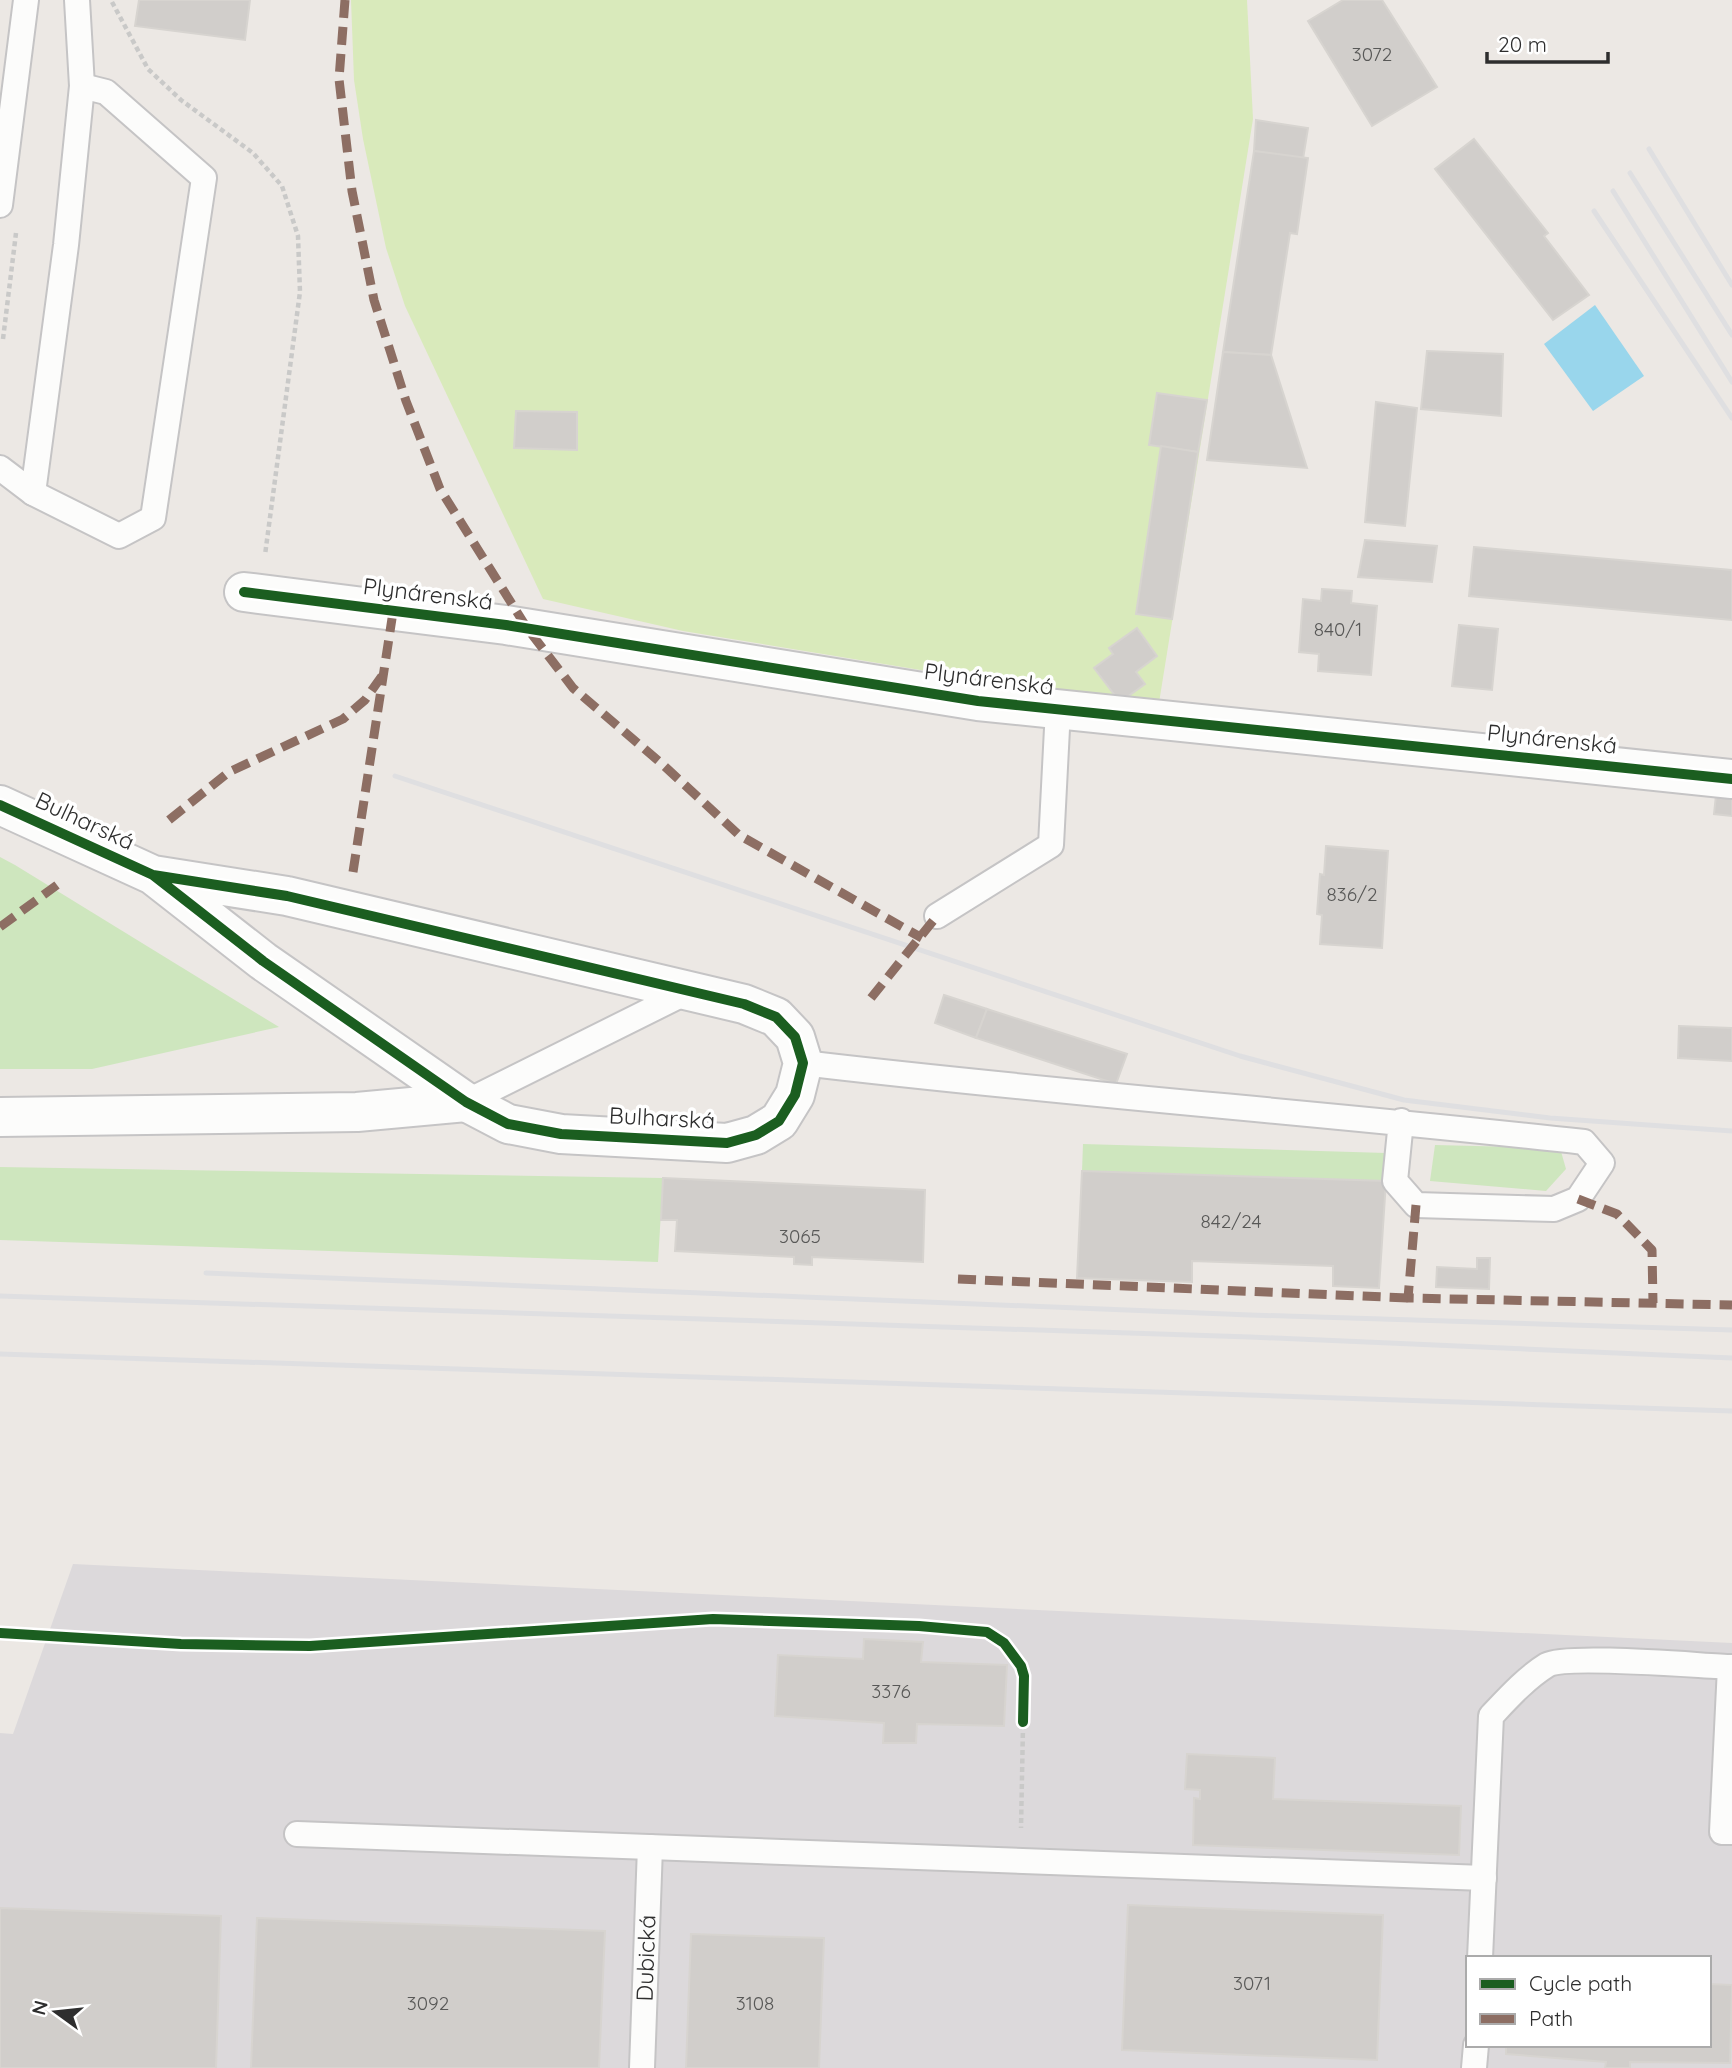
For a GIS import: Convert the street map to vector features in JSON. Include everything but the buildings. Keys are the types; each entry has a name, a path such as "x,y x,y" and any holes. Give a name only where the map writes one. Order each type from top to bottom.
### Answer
{"street":[{"name":"Plynárenská","path":"252,593 506,625 964,699 1732,779"},
{"name":"Bulharská","path":"0,805 153,875 263,961 466,1102 509,1124 561,1134 727,1143 756,1135 779,1121 795,1096 803,1063 795,1037 776,1017 744,1004 287,896 153,875"},
{"path":"0,1117 357,1112 466,1102"}],"lane":[{"path":"0,205 26,0"},
{"path":"33,493 66,245 82,86 77,0"},
{"path":"0,468 33,493 119,536 153,518 204,178 106,92 82,86"},
{"path":"937,916 1051,845 1058,709"},
{"path":"466,1102 692,990"},
{"path":"803,1063 1072,1092 1401,1121 1584,1142 1602,1163 1578,1199 1554,1209 1416,1205 1395,1181 1401,1121"},
{"path":"1480,1956 1491,1716 1512,1693 1550,1664 1594,1660 1731,1667 1722,1832 1732,1832"},
{"path":"298,1834 1484,1878"},
{"name":"Dubická","path":"642,2068 650,1847"},
{"path":"1475,2068 1476,2047"}],"path":[{"path":"110,0 148,69 181,100 253,153 282,186 298,236 300,292 252,593"},
{"path":"0,1633 181,1644 310,1646 713,1619 919,1626 987,1632 1004,1643 1021,1666 1024,1676 1020,1861"}],"shaded area":[{"path":"73,1564 1732,1643 1732,2068 0,2068 0,1733 13,1734"}],"green space":[{"path":"351,0 1247,0 1253,119 1158,709 683,631 543,599 405,306 386,248 363,139 354,80"},
{"path":"0,857 279,1027 92,1069 0,1069"},
{"path":"1083,1144 1386,1153 1386,1181 1082,1171"},
{"path":"1435,1145 1560,1148 1566,1169 1546,1191 1430,1181"},
{"path":"0,1167 663,1178 658,1262 0,1240"}],"water":[{"path":"1595,305 1644,376 1593,411 1544,344"}],"railway":[{"path":"1649,149 1732,285"},
{"path":"1630,173 1732,335"},
{"path":"1613,191 1732,382"},
{"path":"1594,211 1732,418"},
{"path":"395,776 1240,1056 1404,1100 1550,1118 1732,1131"},
{"path":"206,1273 1250,1315 1732,1330"},
{"path":"0,1296 1250,1337 1732,1358"},
{"path":"0,1354 1732,1411"}],"marked path":[{"path":"345,0 339,79 352,191 374,300 406,401 440,489 527,628 573,688 661,763 739,835 922,938"},
{"path":"353,872 393,612"},
{"path":"169,820 229,772 343,719 365,700 384,673"},
{"path":"0,927 57,885"},
{"path":"871,998 937,916"},
{"path":"1578,1199 1617,1214 1652,1250 1653,1303"},
{"path":"1416,1205 1408,1298 1732,1305"},
{"path":"958,1279 1408,1298"}],"cycle path":[{"path":"244,592 506,625 978,701 1732,779"},
{"path":"0,805 153,875 263,961 466,1102 508,1124 561,1134 727,1143 756,1135 779,1121 795,1095 803,1063 795,1037 776,1017 744,1004 287,896 153,875"},
{"path":"0,1633 181,1644 310,1646 713,1619 919,1626 987,1632 1004,1643 1021,1666 1024,1676 1023,1722"}]}
